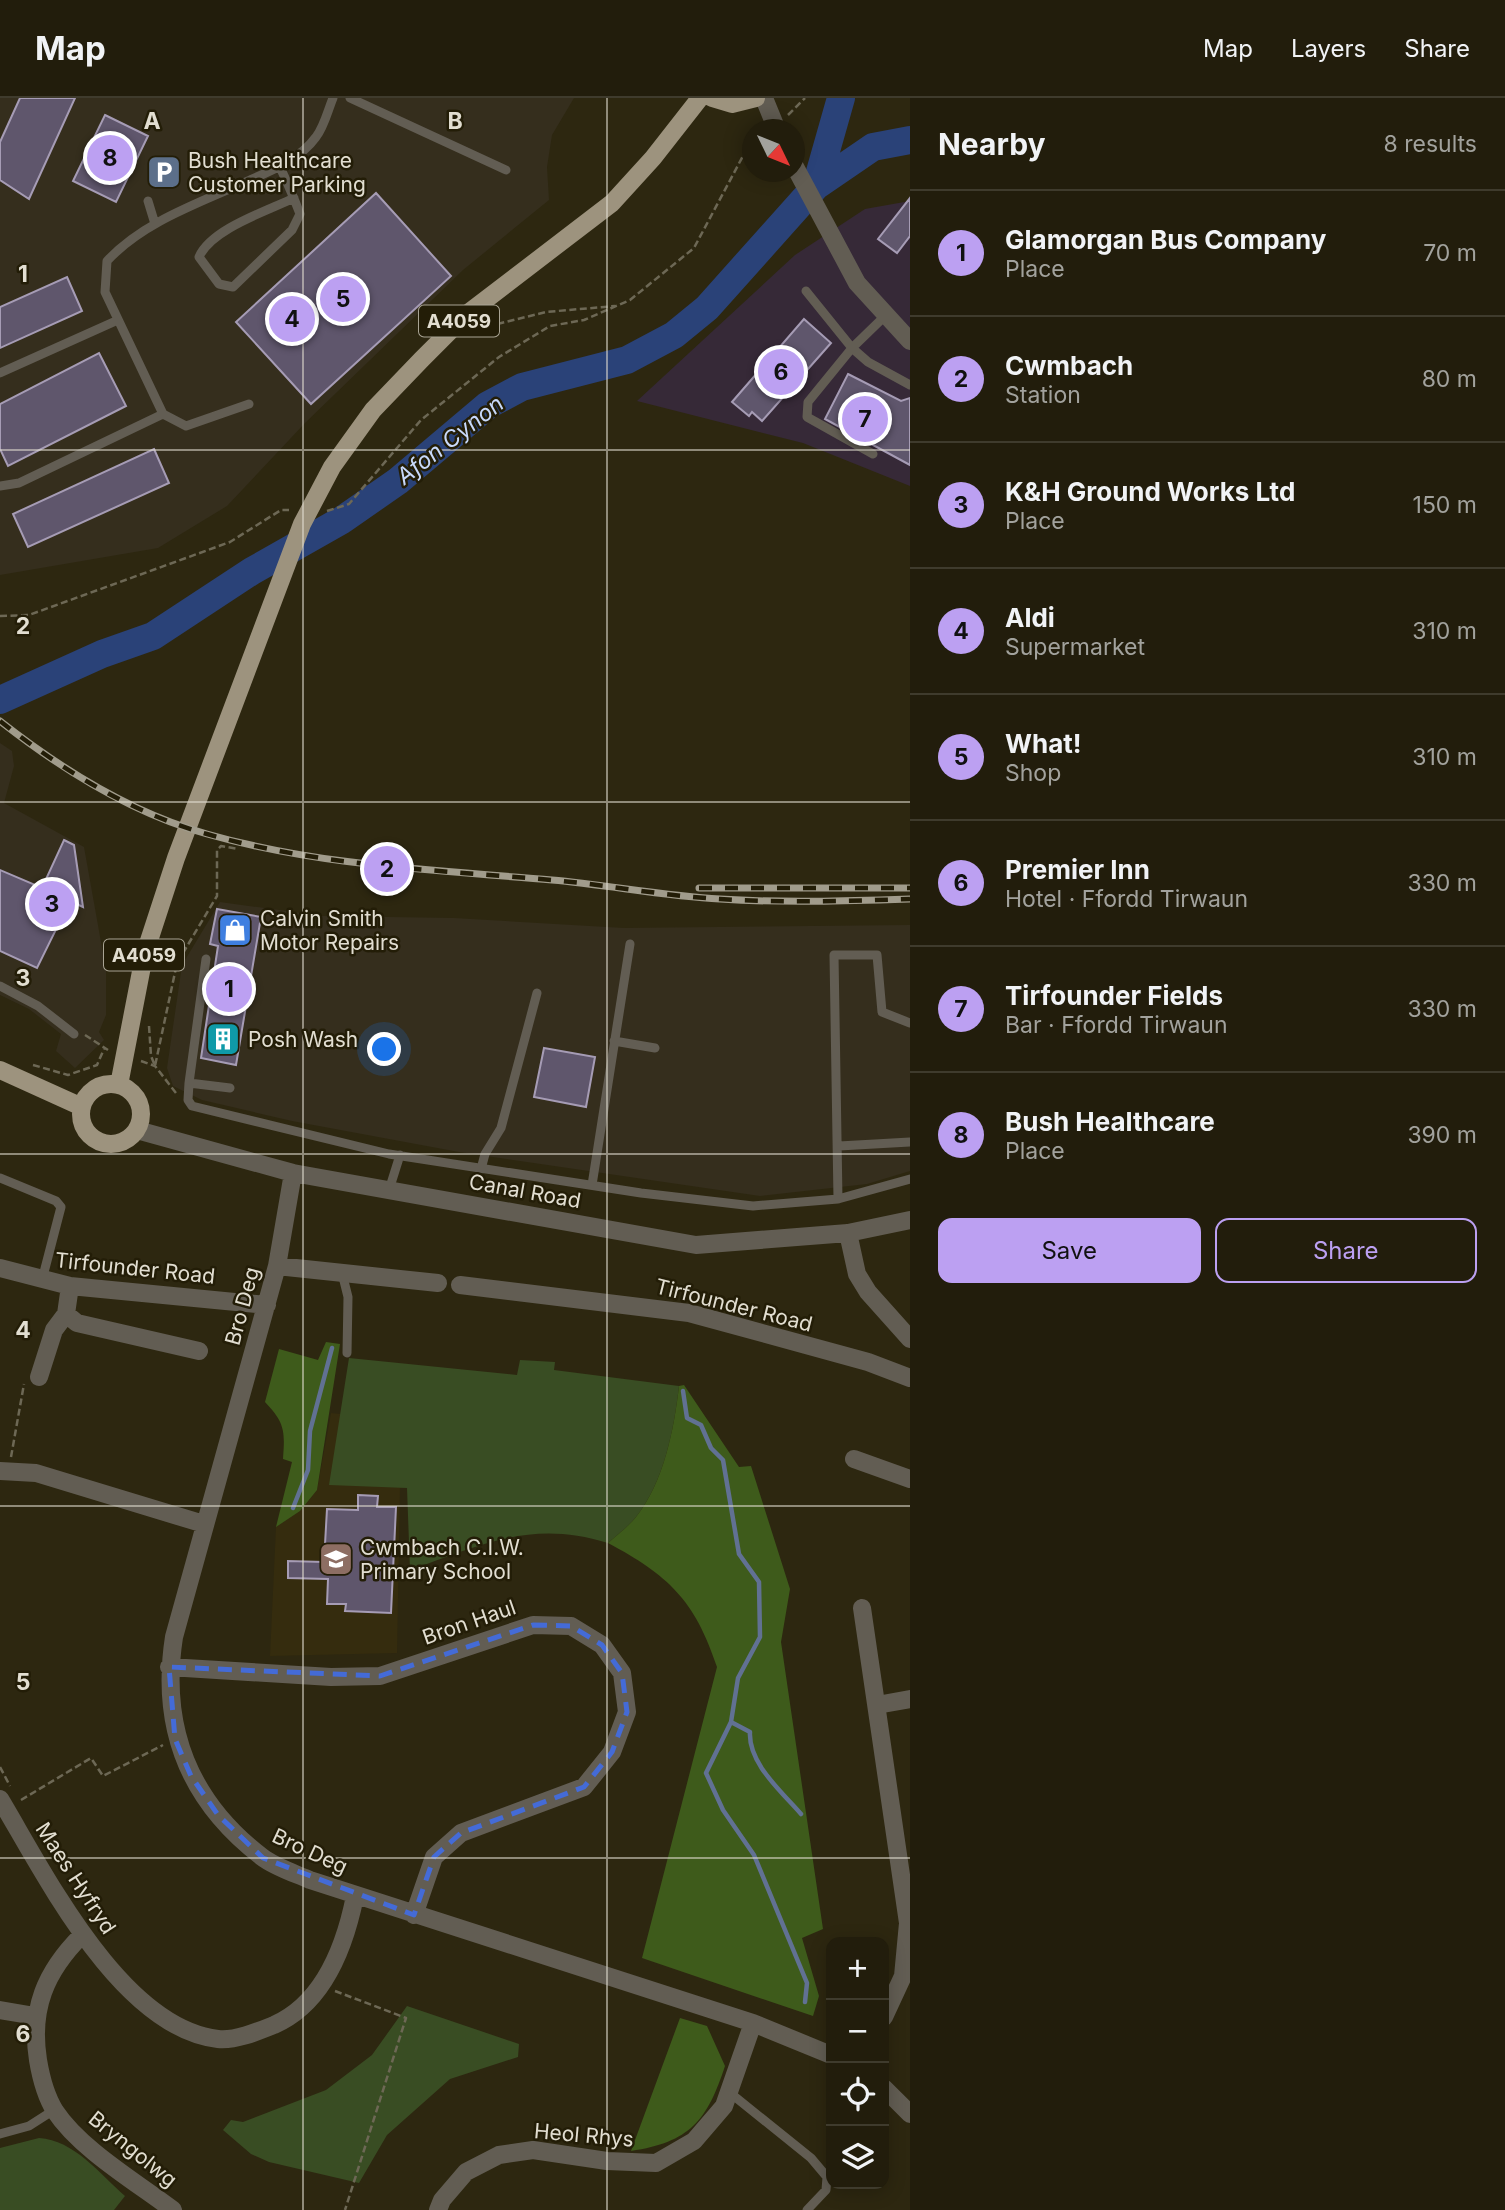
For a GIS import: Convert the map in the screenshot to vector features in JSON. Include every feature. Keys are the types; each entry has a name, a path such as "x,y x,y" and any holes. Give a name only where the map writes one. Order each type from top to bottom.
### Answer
{"main road":[{"name":"A4059","path":"119,1085 144,956 176,858 302,524 332,467 373,410 467,314 612,203 653,158 699,98"},
{"path":"712,98 732,103 756,98"},
{"path":"0,1070 82,1107"},
{"path":"119,1085 134,1095 142,1112 137,1130 123,1143 113,1145 95,1140 83,1126 82,1107 92,1091 100,1086 119,1085"}],"street":[{"path":"764,98 773,119"},
{"path":"802,182 857,283 910,341"},
{"name":"Canal Road","path":"137,1130 293,1173 696,1245 848,1233 910,1220"},
{"name":"Bro Deg","path":"293,1173 277,1266 267,1305 174,1637 169,1667 176,1739 191,1776 218,1815 263,1858 310,1880 753,2023 826,2053"},
{"path":"848,1233 857,1274 868,1292 910,1339"},
{"path":"277,1266 438,1283"},
{"name":"Tirfounder Road","path":"0,1268 70,1286 267,1305"},
{"name":"Tirfounder Road","path":"460,1285 689,1313 868,1362 910,1378"},
{"path":"39,1377 54,1330 66,1314 70,1286"},
{"path":"66,1314 77,1323 199,1351"},
{"path":"854,1459 910,1479"},
{"path":"4,1471 36,1473 204,1524"},
{"path":"862,1608 908,1923 903,1976 889,2006"},
{"name":"Bron Haul","path":"169,1667 331,1677 380,1676 533,1625 571,1626 602,1645 622,1673 627,1712 612,1752 584,1787 461,1833 433,1857 414,1915"},
{"path":"877,1705 910,1699"},
{"name":"Maes Hyfryd","path":"0,1799 82,1936 148,2007 184,2028 219,2039 258,2032 290,2018 322,1986 349,1926 355,1896"},
{"name":"Bryngolwg","path":"82,1936 67,1951 44,1990 35,2016 42,2083 54,2110 77,2136 173,2210"},
{"path":"0,2010 35,2016"},
{"name":"Heol Rhys","path":"438,2210 442,2200 466,2172 499,2155 533,2150 607,2161 656,2164 694,2141 724,2106 753,2023"},
{"path":"889,2093 910,2114"}],"lane":[{"path":"249,404 186,426 163,414 105,292 107,261 126,240 280,167 302,153 317,136 333,98"},
{"path":"351,98 506,170"},
{"path":"280,167 294,198 300,214 292,230 233,288 219,284 199,257 203,249 214,238 294,198"},
{"path":"148,201 155,224"},
{"path":"806,291 852,348 868,362 910,385"},
{"path":"873,454 807,418 808,402 852,348 886,315"},
{"path":"0,373 118,320"},
{"path":"0,486 19,483 163,414"},
{"path":"592,1185 630,944"},
{"path":"838,1199 834,955 877,955 882,1012 910,1023"},
{"path":"206,959 189,1083 188,1100 192,1106 400,1155 481,1169 753,1206 838,1199 910,1179"},
{"path":"0,986 38,1006 74,1034"},
{"path":"481,1169 483,1158 501,1128 537,993"},
{"path":"614,1041 655,1048"},
{"path":"189,1083 230,1088"},
{"path":"839,1142 910,1142"},
{"path":"389,1190 400,1155"},
{"path":"0,1178 56,1200 61,1207 42,1280"},
{"path":"342,1273 348,1297 347,1353"},
{"path":"729,2092 811,2158 827,2177 826,2190 807,2210"},
{"path":"0,2134 29,2126 54,2110"}],"path":[{"path":"320,511 333,511 349,504 421,420 499,357 550,326 584,320 630,300 694,248 742,158"},
{"path":"477,329 546,312 615,306"},
{"path":"0,616 29,615 230,541 281,510 294,510"},
{"path":"148,1021 151,1056 155,1066 177,963 217,896 217,849 221,846 238,849"},
{"path":"33,1065 68,1075 97,1065 104,1049"},
{"path":"4,1471 24,1383 39,1377"},
{"path":"19,1802 91,1758 103,1776 176,1739"},
{"path":"322,1986 406,2018 345,2210"}],"highlighted area":[{"path":"533,1625 571,1626 602,1645 622,1673 627,1712 612,1752 584,1787 461,1833 434,1857 414,1915 263,1858 218,1815 191,1776 175,1739 169,1667 380,1676"}],"shaded area":[{"path":"0,98 574,98 552,135 547,167 549,200 463,270 305,423 227,506 158,548 0,575"},
{"path":"910,201 910,486 803,443 637,401 795,255 865,209"},
{"path":"0,743 12,751 14,766 4,803 84,847 106,970 106,1015 99,1032 104,1040 75,1068 56,1051 61,1034 29,1009 0,995"},
{"path":"220,902 323,916 454,918 624,928 910,925 910,1171 867,1184 760,1196 459,1152 292,1121 202,1100 173,1086 167,1068 182,965"},
{"name":"Cwmbach C.I.W. Primary School","path":"331,1413 413,1422 407,1487 400,1488 397,1653 270,1656 276,1527 300,1511 317,1490"}],"green space":[{"path":"326,1342 340,1344 317,1490 300,1511 276,1527 292,1462 283,1459 282,1428 277,1416 265,1402 279,1349 318,1360"},
{"path":"349,1358 517,1375 520,1360 555,1362 554,1370 679,1386 671,1437 661,1472 636,1517 608,1543 580,1536 530,1534 484,1544 410,1570 407,1488 329,1485"},
{"path":"684,1385 739,1467 751,1466 790,1589 781,1642 823,1929 802,1938 819,1996 813,2016 642,1958 717,1667 699,1624 677,1592 647,1566 608,1543 636,1517 654,1488 671,1437 679,1386"},
{"path":"407,2006 519,2044 518,2057 450,2079 387,2135 359,2183 269,2162 251,2154 223,2130 231,2120 243,2122 326,2090 372,2055"},
{"path":"680,2018 707,2026 725,2066 718,2085 703,2115 682,2135 668,2142 631,2151"},
{"path":"39,2138 52,2140 75,2151 125,2196 114,2210 0,2210 0,2148"}],"building":[{"path":"20,98 75,98 29,199 0,180 0,142"},
{"path":"105,115 148,136 116,202 73,181"},
{"path":"376,193 451,276 311,404 236,322"},
{"path":"910,198 910,236 897,253 878,239"},
{"path":"67,277 82,311 0,348 0,307"},
{"path":"804,319 831,343 762,421 752,412 749,416 732,402"},
{"path":"99,353 126,406 8,466 0,449 0,404"},
{"path":"848,374 901,401 910,398 910,465 825,419"},
{"path":"154,449 169,483 28,547 13,514"},
{"path":"64,840 74,845 83,907 70,901 37,968 0,951 0,870 42,888"},
{"path":"217,909 261,917 236,1065 201,1058 218,946 210,944"},
{"path":"544,1048 595,1057 586,1107 534,1097"},
{"path":"358,1495 378,1496 377,1507 396,1507 391,1613 345,1611 346,1604 327,1604 328,1579 288,1578 288,1561 324,1562 327,1509 358,1510"}],"waterway":[{"path":"816,186 841,98"},
{"name":"Afon Cynon","path":"0,700 102,654 153,636 252,571 342,520 398,481 488,405 522,387 627,360 674,335 707,308 816,186 873,147 910,140"},
{"path":"293,1508 308,1470 310,1431 332,1348"},
{"path":"683,1391 687,1418 701,1425 711,1448 723,1460 739,1554 759,1582 760,1637 738,1678 731,1722 706,1773 723,1810 754,1855 807,1983 805,2002"},
{"path":"731,1722 750,1732 754,1755 760,1766 801,1814"}],"railway":[{"path":"0,721 47,756 124,802 179,825 249,845 335,860 552,880 699,898 791,901 910,899"},
{"path":"699,888 910,888"}],"place":[{"name":"Bush Healthcare","path":"110,158"},
{"name":"Bush Healthcare Customer Parking","path":"164,172"},
{"name":"What!","path":"343,299"},
{"name":"Aldi","path":"292,319"},
{"name":"Premier Inn","path":"781,372"},
{"name":"Tirfounder Fields","path":"865,419"},
{"name":"Cwmbach","path":"387,869"},
{"name":"K&H Ground Works Ltd","path":"52,904"},
{"name":"Calvin Smith Motor Repairs","path":"235,930"},
{"name":"Glamorgan Bus Company","path":"229,989"},
{"name":"Posh Wash","path":"223,1039"},
{"name":"Cwmbach C.I.W. Primary School","path":"336,1559"}]}
